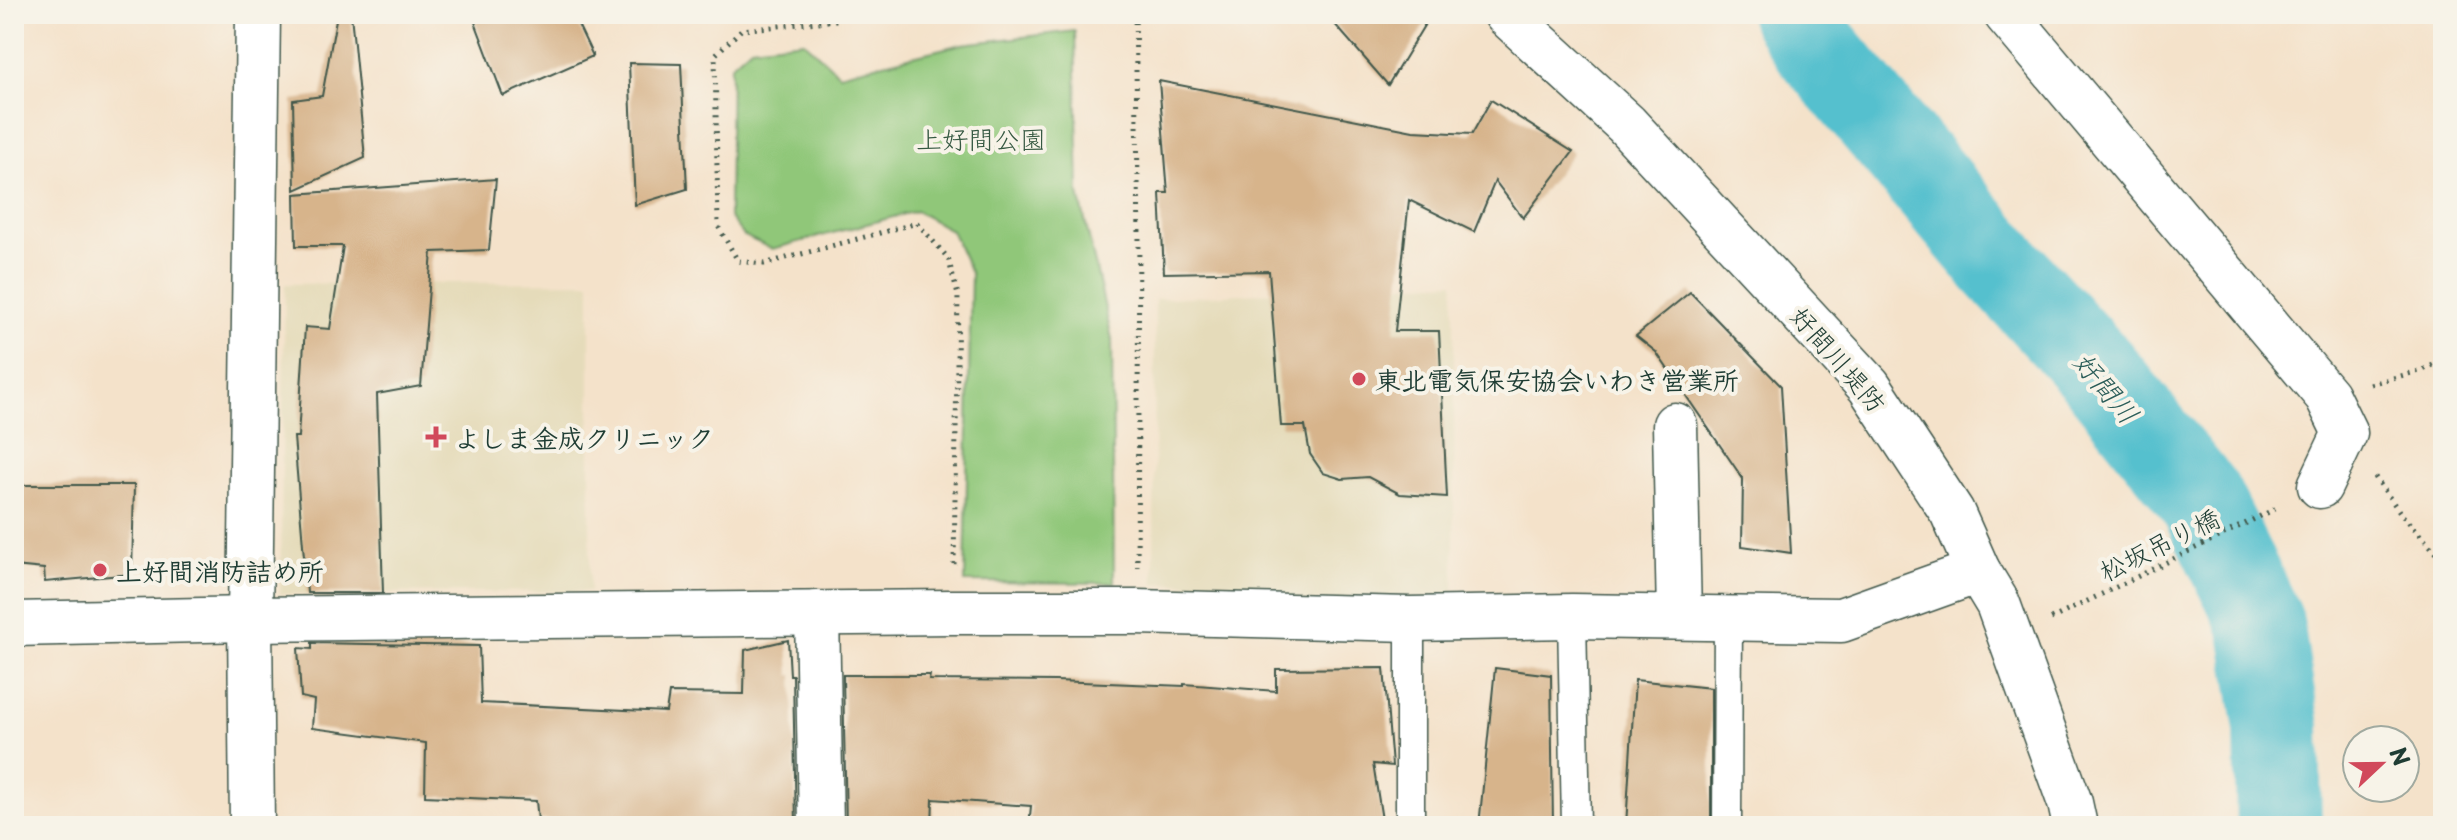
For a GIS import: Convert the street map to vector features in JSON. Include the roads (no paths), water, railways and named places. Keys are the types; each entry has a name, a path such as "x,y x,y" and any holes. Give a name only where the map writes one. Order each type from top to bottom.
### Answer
{"street":[{"path":"252,826 250,619 258,14"},
{"name":"好間川堤防","path":"1506,14 1626,124 1869,386 1952,512 1978,571 1998,604 2070,803 2075,826"},
{"path":"2006,14 2336,415 2320,486"},
{"path":"1675,425 1679,617"},
{"path":"14,624 953,612 1136,612 1410,619 1572,616 1841,620 1978,571"},
{"path":"817,613 821,826"},
{"path":"2038,714 2032,732 2043,826"}],"lane":[{"path":"1572,616 1576,826"},
{"path":"1727,823 1728,617"},
{"path":"1410,619 1410,826"}],"waterway":[{"name":"好間川","path":"1793,14 1819,51 1997,262 2097,370 2200,498 2261,623 2277,728 2279,826"}],"place":[{"name":"東北電気保安協会いわき営業所","path":"1359,379"},
{"name":"よしま金成クリニック","path":"436,437"},
{"name":"上好間消防詰め所","path":"100,570"}],"park label":[{"name":"上好間公園","path":"981,138"}]}
